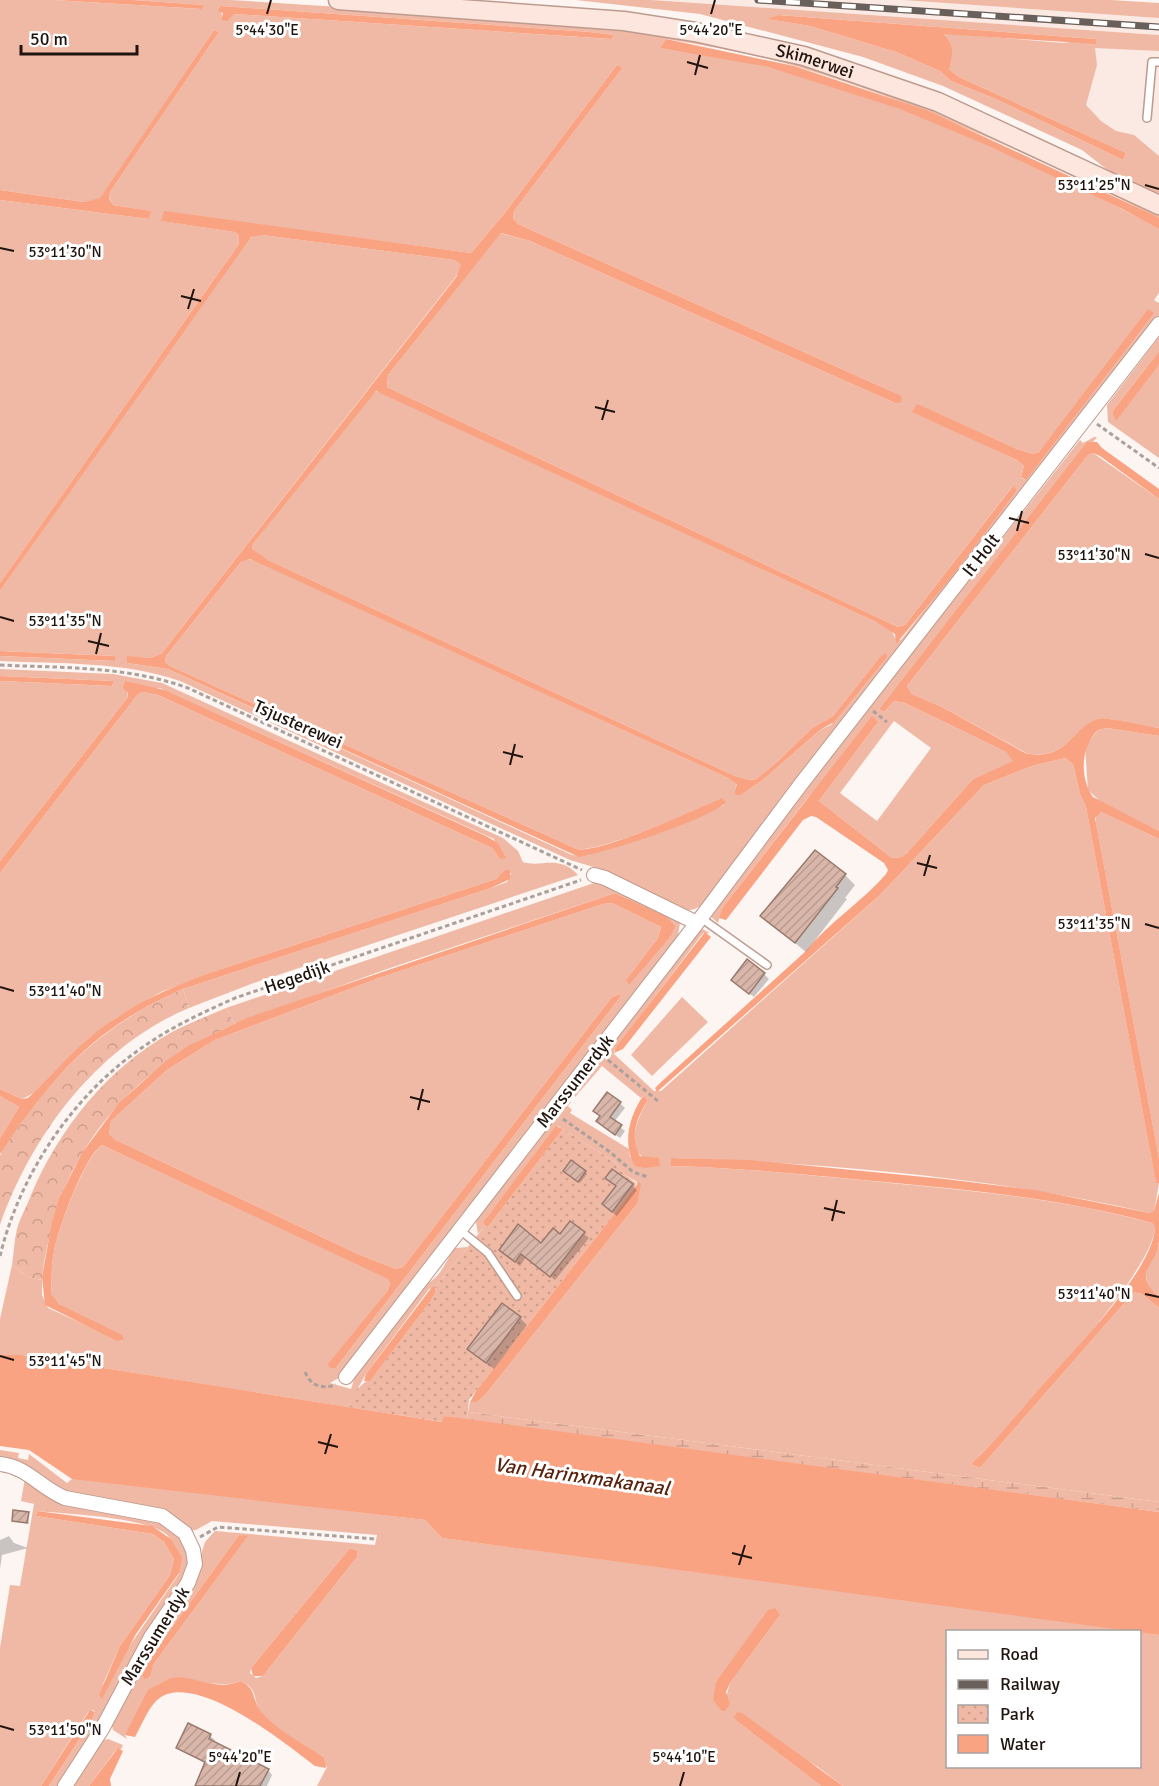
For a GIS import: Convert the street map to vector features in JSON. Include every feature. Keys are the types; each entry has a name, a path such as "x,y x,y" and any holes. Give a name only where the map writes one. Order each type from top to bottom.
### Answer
{"street":[{"name":"Skimerwei","path":"338,0 624,21 695,32 804,56 938,102 1159,205"},
{"name":"It Holt","path":"801,784 1159,324"},
{"name":"Marssumerdyk","path":"346,1377 699,921 801,784"},
{"path":"594,875 699,921"},
{"path":"0,1464 27,1471 55,1494 65,1498 162,1516 178,1526 191,1542"},
{"name":"Marssumerdyk","path":"65,1786 102,1729 147,1644 192,1577 195,1557 191,1542"}],"lane":[{"path":"1147,117 1152,62 1159,62"},
{"path":"699,921 767,965"},
{"path":"460,1230 488,1253 517,1296"}],"path":[{"path":"1088,418 1159,468"},
{"name":"Tsjusterewei","path":"0,665 122,670 157,677 458,811 569,864"},
{"name":"Hegedijk","path":"0,1256 10,1221 38,1162 71,1116 102,1080 145,1045 197,1015 235,998 594,875"},
{"path":"597,1051 658,1101"},
{"path":"552,1111 610,1152 633,1172 648,1177"},
{"path":"304,1372 309,1382 317,1386 333,1387 346,1377"},
{"path":"191,1542 218,1527 375,1539"}],"shaded area":[{"path":"652,0 903,0 1159,18 1159,35"},
{"path":"1063,43 1159,51 1159,172 1090,136"}],"green space":[{"path":"0,0 54,0 202,9 205,5 133,0 231,0 588,23 655,32 809,63 918,101 1159,213 1159,218 980,134 842,81 795,66 698,44 666,39 660,48 768,67 866,96 1014,156 1154,226 1159,229 1159,293 1154,300 1159,303 1159,315 718,888 701,906 688,910 597,868 570,860 180,681 113,667 0,661 0,656 115,661 115,656 0,651 0,591 247,240 255,235 262,235 454,260 461,263 461,270 162,653 151,658 127,657 127,663 168,669 572,855 584,856 668,829 724,805 719,799 625,838 605,845 577,849 170,666 165,662 166,656 245,559 254,560 728,778 737,783 734,793 741,795 764,779 820,730 831,725 880,657 833,716 812,728 777,762 756,779 750,780 735,776 255,554 252,549 253,544 372,393 380,391 876,622 892,631 895,638 901,640 1017,490 1012,487 905,625 898,627 387,387 388,375 500,233 530,241 895,403 893,392 518,224 513,218 514,211 621,69 617,65 504,214 471,253 164,212 162,221 234,232 238,234 239,244 0,583 0,200 149,219 150,211 113,205 109,197 110,192 219,32 214,30 100,199 84,202 0,190","holes":["221,6 590,32 614,35 610,39 234,14 222,19","1153,313 1025,480 1021,477 1024,466 1017,460 966,436 917,404 1017,449 1033,454 1039,452"]},
{"path":"576,0 652,0 1159,35 1159,51 1095,48 1097,65 1086,105 1101,121 1116,131 1134,135 1159,156 1159,196 1114,175 1082,150 943,86 863,57 700,14","holes":["778,15 1096,39 1063,43 942,33 949,69 959,77 1126,153 1123,160 998,100 951,81 940,71 896,52 810,26 768,19"]},
{"path":"903,0 1111,0 1159,3 1159,18"},
{"path":"1159,337 1159,351 1112,412 1116,420 1159,365 1159,458 1108,422 1107,405"},
{"path":"1097,437 1093,442 1087,443 879,709 884,712 894,701 905,703 1006,752 1014,761 973,779 907,853 902,857 892,858 819,801 878,722 807,799 723,907 718,923 709,915 805,789 1080,440 1083,443","holes":["894,721 931,748 877,821 840,793"]},
{"path":"1093,453 1159,499 1159,728 1104,719 1093,723 1051,753 1026,753 942,707 910,694 907,686 1088,455"},
{"path":"0,669 113,674 162,683 503,838 518,851 523,862 557,863 578,875 251,984 189,1008 183,989 491,888 507,882 511,873 504,873 496,879 218,970 161,992 117,1017 86,1040 34,1093 22,1099 0,1089 0,873 138,694 143,692 158,695 492,848 500,859 494,839 160,688 127,691 128,697 0,861 0,681 112,686 114,681 0,676"},
{"path":"1107,728 1159,736 1159,831 1102,803 1088,790 1085,746 1098,730"},
{"path":"1065,758 1073,764 1080,794 1086,807 1156,1182 1159,1183 1154,1212 1033,1190 851,1168 671,1158 671,1166 781,1173 989,1193 1088,1208 1152,1223 1155,1227 1148,1249 1106,1313 1046,1385 971,1464 980,1468 1134,1292 1142,1294 1159,1308 1159,1502 468,1412 470,1402 477,1402 486,1394 637,1204 637,1182 625,1175 615,1162 558,1126 483,1222 485,1226 478,1234 476,1222 478,1213 567,1101 571,1102 568,1106 572,1110 570,1113 629,1149 630,1157 645,1158 639,1153 634,1139 635,1130 648,1100 643,1096 641,1098 602,1066 575,1097 573,1091 700,928 710,933 703,933 614,1051 614,1054 654,1091 661,1091 880,895 984,785 1032,766"},
{"path":"1101,812 1159,839 1159,1158 1096,824 1096,814"},
{"path":"594,883 600,883 673,915 680,923 677,942 342,1376 330,1383 351,1389 356,1373 423,1285 438,1275 455,1248 468,1247 435,1287 429,1289 366,1374 347,1407 22,1355 0,1355 0,1319 12,1265 28,1277 42,1280 42,1295 48,1308 123,1342 59,1304 51,1294 56,1241 87,1164 102,1145 389,1279 388,1290 329,1364 335,1369 621,996 620,994 612,997 403,1267 396,1269 360,1255 116,1140 109,1134 111,1121 167,1070 215,1040 379,978 603,904 612,903 661,927 658,938 626,980 671,936 666,916 615,893 387,969 235,1024 226,1008"},
{"path":"183,989 189,1008 156,1025 126,1045 98,1069 72,1097 30,1158 0,1225 1,1152 36,1103 53,1082 91,1045 134,1014"},
{"path":"682,997 708,1022 652,1076 631,1055"},
{"path":"226,1008 235,1024 173,1058 120,1104 98,1130 63,1192 52,1226 42,1280 28,1277 12,1265 17,1229 42,1171 71,1124 88,1102 126,1063 148,1047 178,1029"},
{"path":"0,1096 19,1107 0,1138"},
{"path":"563,1129 615,1162 625,1175 636,1183 635,1187 469,1400 467,1420 444,1416 443,1422 347,1407 356,1390 376,1373 430,1302 436,1292 435,1287 485,1226 488,1227"},
{"path":"1159,1244 1159,1297 1148,1284 1146,1272"},
{"path":"468,1412 1159,1502 1159,1512 467,1420"},
{"path":"0,1450 19,1453 18,1458 28,1460 29,1454 67,1483 73,1478 425,1520 442,1538 1130,1630 946,1630 946,1768 1141,1768 1141,1632 1159,1635 1159,1786 843,1786 818,1767 738,1722 821,1786 317,1786 327,1767 263,1715 251,1688 240,1681 216,1684 171,1678 125,1735 127,1739 113,1730 111,1722 199,1561 205,1542 215,1531 375,1545 377,1535 212,1521 196,1530 187,1531 64,1494 0,1460","holes":["239,1535 247,1537 153,1665 146,1680 142,1674 146,1663","350,1548 358,1551 357,1557 263,1676 256,1678 250,1673 251,1668","780,1615 730,1683 726,1698 716,1682"]},
{"path":"25,1478 42,1488 150,1516 182,1534 191,1565 100,1725 61,1786 49,1786 92,1720 95,1712 93,1710 88,1712 41,1786 0,1786 0,1648 10,1585 20,1586 34,1504 21,1501","holes":["37,1511 107,1518 146,1525 160,1530 169,1537 173,1545 179,1574 102,1686 120,1646 170,1575 174,1559 164,1542 153,1534 36,1516"]},
{"path":"108,1739 123,1745 121,1749 116,1750 89,1786 70,1786 102,1740"}],"water":[{"path":"54,0 133,0 205,5 202,9"},
{"path":"221,6 614,35 611,39 234,14 227,21 221,20 223,13 218,11"},
{"path":"778,15 1096,39 1096,44 943,34 950,42 952,50 949,69 959,77 1126,153 1123,160 998,100 951,81 940,71 896,52 810,26 767,19"},
{"path":"214,30 219,32 110,192 109,198 113,205 151,211 149,219 0,200 0,190 84,202 100,198"},
{"path":"666,39 794,66 926,110 1156,216 1159,218 1159,229 989,146 900,109 768,67 660,48"},
{"path":"617,65 622,68 514,211 513,218 518,224 893,392 901,396 902,402 895,403 530,241 501,233 388,375 387,387 898,627 905,625 1013,486 1017,490 1015,493 953,575 896,644 895,634 876,622 376,391 253,544 252,549 268,560 735,776 750,780 756,779 777,762 812,728 833,716 880,657 886,653 887,657 834,722 820,730 764,779 741,795 736,795 734,793 737,784 728,778 250,559 241,562 166,656 165,662 170,666 577,849 589,849 626,838 722,798 726,802 679,826 579,857 168,669 127,663 127,656 151,658 162,653 457,276 461,264 454,260 262,235 251,237 0,591 0,583 239,244 238,234 234,232 161,221 164,211 471,253 504,214"},
{"path":"1148,309 1154,313 1026,480 1021,477 1024,466 1017,460 912,412 917,404 1017,449 1033,454 1039,452"},
{"path":"1159,351 1159,365 1116,421 1112,412"},
{"path":"1087,442 1097,442 1159,489 1159,499 1100,456 1093,453 1088,455 907,686 911,694 942,707 1025,753 1039,755 1051,753 1090,723 1099,719 1119,720 1159,728 1159,736 1107,728 1098,730 1088,744 1084,771 1088,789 1093,797 1159,831 1159,839 1101,812 1095,818 1159,1158 1159,1183 1156,1183 1086,807 1080,794 1073,764 1065,758 1032,766 984,785 880,895 657,1092 655,1088 661,1082 806,951 886,874 888,870 884,863 816,817 811,816 803,820 726,920 719,918 723,907 872,716 878,722 819,801 892,858 902,857 907,853 973,779 1013,761 1006,752 905,703 894,701 884,712 879,709"},
{"path":"0,651 115,656 115,661 0,656"},
{"path":"0,676 114,681 112,686 0,681"},
{"path":"125,681 165,690 486,836 498,843 506,858 500,859 492,848 158,695 143,692 138,694 0,873 0,861 128,697 128,693 123,688"},
{"path":"505,870 510,870 510,879 491,888 183,989 152,1004 124,1020 78,1056 38,1100 0,1154 0,1138 19,1107 0,1096 0,1089 22,1099 28,1098 84,1042 114,1019 147,1000 218,970 496,879"},
{"path":"615,893 666,916 675,926 671,936 629,985 626,980 658,938 661,927 612,903 603,904 379,978 215,1040 167,1070 111,1121 109,1134 116,1140 360,1255 396,1269 403,1267 612,997 620,994 621,996 335,1369 329,1367 328,1364 388,1290 390,1283 388,1279 102,1145 87,1164 80,1178 56,1241 51,1294 59,1304 122,1335 124,1340 117,1341 45,1305 42,1277 52,1222 59,1199 82,1153 119,1103 166,1061 188,1046 247,1018"},
{"path":"705,932 711,937 623,1049 614,1053 616,1047"},
{"path":"643,1096 648,1100 636,1127 635,1142 640,1156 659,1158 660,1166 645,1168 635,1166 631,1157 629,1130 634,1113"},
{"path":"556,1126 563,1129 488,1227 485,1226 483,1222"},
{"path":"671,1158 748,1160 945,1179 1035,1190 1150,1213 1154,1211 1159,1193 1159,1242 1146,1275 1151,1288 1159,1297 1159,1308 1142,1294 1134,1292 980,1468 971,1464 999,1436 1090,1333 1126,1288 1151,1245 1155,1227 1152,1223 1088,1208 1024,1197 811,1175 671,1166"},
{"path":"639,1182 641,1184 637,1204 486,1394 477,1402 470,1402 476,1391"},
{"path":"432,1287 435,1287 436,1292 430,1302 370,1381 364,1381 366,1374"},
{"name":"Van Harinxmakanaal","path":"0,1355 22,1355 442,1422 444,1416 1159,1512 1159,1635 1141,1633 1141,1630 1122,1630 442,1538 425,1520 72,1479 29,1450 0,1446"},
{"path":"37,1511 152,1526 171,1539 182,1558 179,1573 136,1634 102,1699 99,1695 120,1646 170,1575 174,1559 164,1542 153,1534 36,1516"},
{"path":"239,1535 248,1536 153,1665 150,1676 145,1680 142,1674 146,1663"},
{"path":"350,1548 358,1551 357,1557 263,1676 253,1676 251,1668"},
{"path":"775,1608 780,1615 730,1683 726,1692 730,1704 725,1711 722,1711 713,1700 716,1682 768,1610"},
{"path":"181,1677 211,1684 226,1685 240,1681 246,1684 250,1687 263,1714 284,1732 324,1758 326,1768 315,1766 238,1712 192,1693 172,1693 156,1701 135,1737 125,1735 148,1690 171,1678"},
{"path":"90,1710 95,1712 92,1720 49,1786 41,1786"},
{"path":"737,1712 742,1713 843,1786 821,1786 738,1722 734,1717"},
{"path":"118,1748 123,1751 110,1779 111,1786 89,1786"}],"building":[{"path":"815,850 846,874 836,887 838,888 795,943 760,916"},
{"path":"747,959 765,973 749,994 731,980"},
{"path":"607,1092 621,1102 610,1117 622,1125 615,1135 596,1121 600,1116 593,1111"},
{"path":"571,1160 586,1171 578,1182 563,1171"},
{"path":"612,1169 633,1184 612,1212 602,1204 616,1186 605,1178"},
{"path":"570,1221 585,1232 550,1277 521,1254 515,1262 499,1250 518,1224 541,1243 553,1228 560,1234"},
{"path":"502,1303 521,1317 486,1363 467,1349"},
{"path":"13,1510 29,1512 27,1523 12,1521"},
{"path":"188,1723 211,1734 209,1739 269,1769 260,1786 195,1786 205,1762 176,1748"}],"railway":[{"path":"758,0 1159,27"}]}
